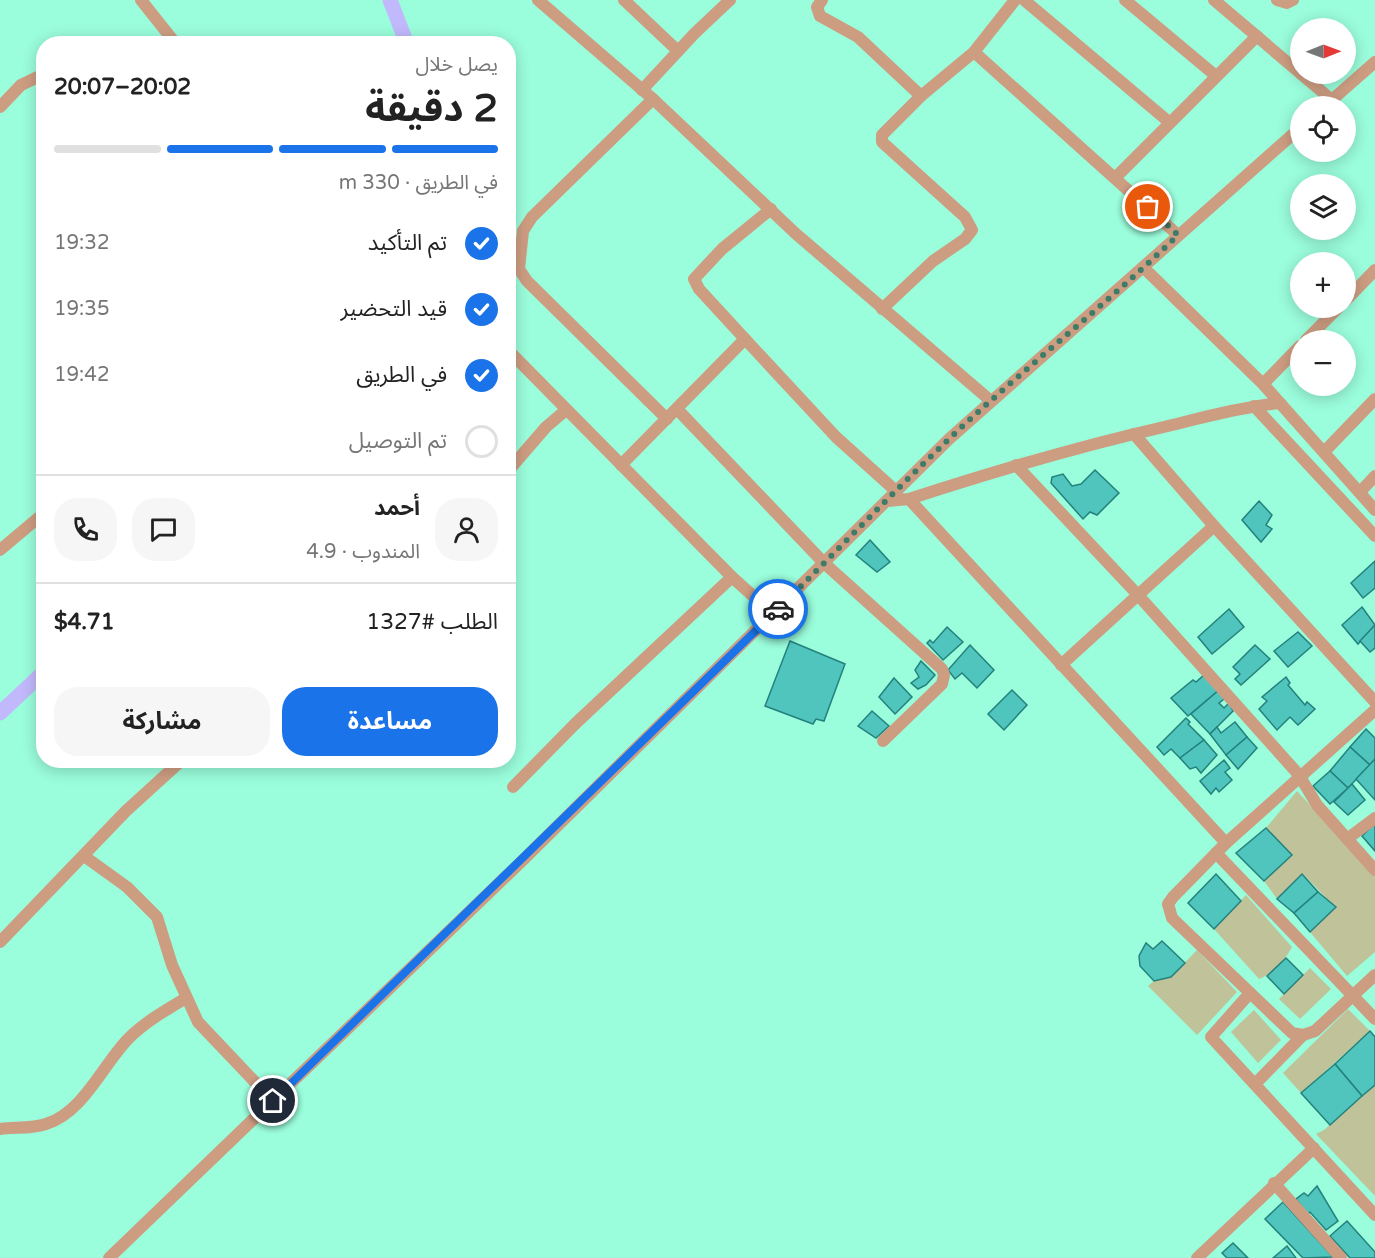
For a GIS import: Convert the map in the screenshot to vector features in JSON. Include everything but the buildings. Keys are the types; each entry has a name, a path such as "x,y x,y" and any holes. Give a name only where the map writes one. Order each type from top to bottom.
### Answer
{"street":[{"path":"141,0 170,36"},
{"path":"538,0 642,90 882,309 991,401"},
{"path":"624,0 678,51"},
{"path":"642,90 730,0"},
{"path":"822,0 817,7 820,16 858,37 921,96"},
{"path":"882,309 933,261 965,239 972,230 965,217 882,142 882,135 921,96 974,52 1015,0"},
{"path":"1024,0 1169,122"},
{"path":"1125,0 1216,76"},
{"path":"1214,0 1290,64"},
{"path":"1277,0 1287,3 1293,0"},
{"path":"1116,177 1257,36"},
{"path":"974,52 1178,235"},
{"path":"1336,96 1375,62"},
{"path":"0,107 21,85 36,78"},
{"path":"1310,84 1321,96"},
{"path":"652,99 532,217 523,231 519,269 527,281 667,419"},
{"path":"109,1258 773,614 949,439 1290,137"},
{"path":"771,209 722,249 694,279 699,289 892,497 909,499 1016,465 1134,434 1254,406 1280,403"},
{"path":"1144,268 1263,384 1375,510"},
{"path":"1356,290 1375,270"},
{"path":"1316,330 1328,318"},
{"path":"621,465 745,339"},
{"path":"1263,384 1290,356"},
{"path":"516,358 732,577 773,614"},
{"path":"1324,452 1375,399"},
{"path":"1254,406 1375,536"},
{"path":"516,462 546,427 566,410"},
{"path":"677,410 824,564 944,672 942,684 883,741"},
{"path":"1134,434 1214,526 1375,702"},
{"path":"1016,465 1138,595 1299,775 1317,805 1375,870"},
{"path":"1360,492 1375,476"},
{"path":"909,499 1226,843"},
{"path":"0,550 36,520"},
{"path":"1061,665 1214,526"},
{"path":"513,787 584,716 732,577"},
{"path":"1303,1035 1292,1033 1172,918 1168,904 1226,843 1299,775 1375,710"},
{"path":"0,942 126,811 173,768"},
{"path":"1347,839 1375,818"},
{"path":"1216,853 1375,1019"},
{"path":"84,856 121,882 157,917 186,998 198,1022 273,1101"},
{"path":"1256,1083 1303,1035 1315,1031 1375,975"},
{"path":"1250,993 1211,1036 1375,1215"},
{"path":"0,1129 46,1124 62,1115 75,1104 129,1038 156,1016 186,998"},
{"path":"1197,1258 1314,1148"},
{"path":"1274,1184 1339,1258"}],"green space":[{"path":"1297,791 1375,875 1375,952 1347,976 1310,932 1335,907 1303,874 1277,899 1264,881 1292,855 1266,828"},
{"path":"1246,895 1292,947 1278,966 1259,979 1214,929"},
{"path":"1197,950 1237,992 1197,1035 1148,986 1154,981 1171,977"},
{"path":"1310,968 1331,989 1300,1019 1279,999"},
{"path":"1348,1009 1370,1031 1301,1093 1283,1073"},
{"path":"1254,1010 1281,1040 1258,1063 1231,1032"},
{"path":"1375,1085 1375,1196 1316,1134 1324,1130"}],"waterway":[{"path":"390,0 404,36"},
{"path":"0,713 36,679"}],"way so far":[{"path":"778,609 949,439 1093,309 1144,268 1178,235 1148,207"}],"route":[{"path":"273,1101 522,861 778,609"}]}
